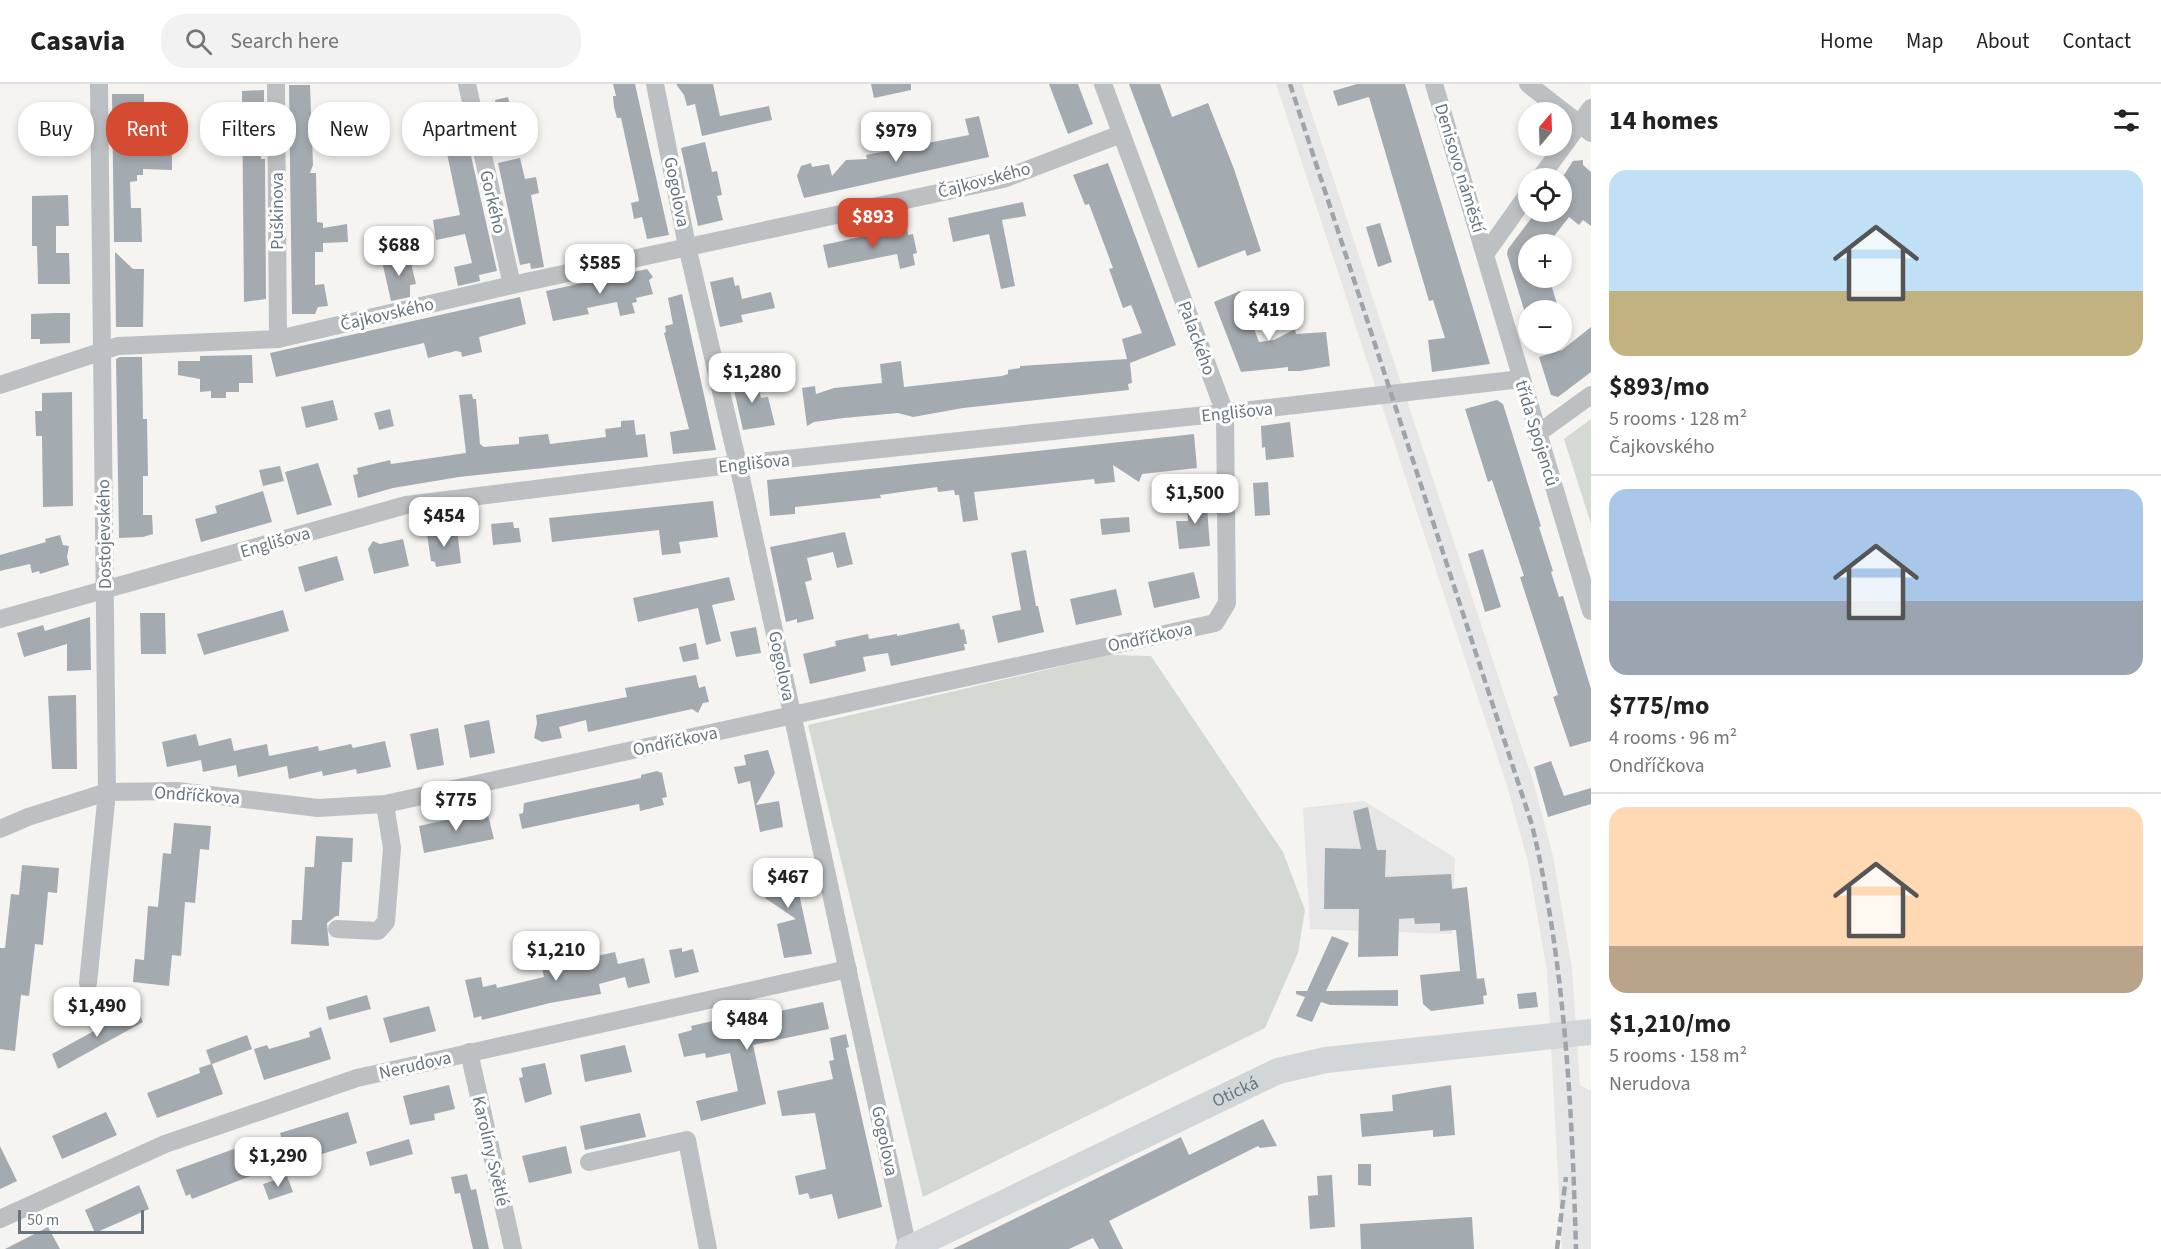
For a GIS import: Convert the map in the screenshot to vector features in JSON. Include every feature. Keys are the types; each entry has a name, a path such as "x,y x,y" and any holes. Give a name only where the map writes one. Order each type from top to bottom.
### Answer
{"street":[{"name":"Dostojevského","path":"88,983 107,792 99,84"},
{"name":"Puškinova","path":"276,84 278,339"},
{"name":"Gorkého","path":"466,84 512,285"},
{"name":"Gogolova","path":"655,84 687,246 738,464 908,1249"},
{"name":"Palackého","path":"1103,84 1225,413 1227,603"},
{"name":"Denisovo náměstí","path":"1434,84 1486,253"},
{"path":"1527,84 1585,128"},
{"path":"1549,168 1585,128 1591,108"},
{"name":"Čajkovského","path":"0,385 118,346 278,339 687,246 1003,178 1121,134"},
{"path":"1486,253 1518,208"},
{"name":"třída Spojenců","path":"1486,253 1537,434 1591,611"},
{"name":"Englišova","path":"0,619 406,505 738,464 1225,413 1521,379"},
{"path":"1537,434 1591,394"},
{"name":"Ondříčkova","path":"0,829 28,817 107,792 177,791 318,808 385,804 1215,623 1227,603"},
{"path":"337,929 378,930 386,922 392,848 385,804"},
{"name":"Nerudova","path":"0,1219 165,1144 357,1078 848,969"},
{"name":"Otická","path":"908,1249 1278,1071 1326,1060 1591,1032"},
{"name":"Karolíny Světlé","path":"469,1052 513,1249"},
{"path":"589,1162 687,1140 708,1249"}],"shaded area":[{"path":"1276,84 1302,84 1533,781 1553,856 1572,969 1580,1085 1591,1091 1591,1249 1562,1249 1547,971 1528,862 1508,789"},
{"path":"1591,419 1591,524 1564,439"},
{"path":"1109,655 1151,656 1283,852 1305,910 1298,953 1265,1028 923,1197 808,725"},
{"path":"1364,801 1455,858 1452,934 1310,929 1303,808"}],"building":[{"path":"613,84 635,84 669,235 647,239 642,217 634,219 631,203 639,201 621,118 617,118 614,107 613,96 616,96"},
{"path":"676,84 713,84 720,116 769,106 772,120 702,136 695,104 687,106 684,95"},
{"path":"871,84 911,84 911,90 874,98"},
{"path":"1049,84 1078,84 1093,124 1068,134"},
{"path":"1129,84 1160,84 1172,117 1208,103 1234,169 1261,251 1247,256 1245,250 1198,268"},
{"path":"1357,84 1405,84 1490,364 1432,372 1428,340 1445,338 1433,300 1429,301 1369,97 1338,106 1333,91"},
{"path":"289,85 310,85 308,156 313,156 310,173 316,173 317,222 323,223 323,228 347,224 348,242 323,243 323,252 315,252 315,285 324,284 328,306 318,307 315,314 292,314 290,156 296,156 296,102 289,102"},
{"path":"264,90 264,102 242,102 242,91"},
{"path":"112,94 144,94 144,102 112,102"},
{"path":"508,97 509,102 495,102 495,100"},
{"path":"979,116 989,157 804,198 797,176 801,166 811,163 812,167 829,164 832,176 846,160 867,159 866,155 969,135 965,119"},
{"path":"705,142 712,172 717,171 722,195 717,196 723,220 698,226 681,148"},
{"path":"113,156 172,156 172,170 143,169 143,175 137,175 137,181 130,182 131,208 141,208 142,242 114,242"},
{"path":"243,156 261,156 261,159 265,159 266,299 244,302"},
{"path":"448,156 471,156 497,271 479,275 480,281 458,286 454,267 472,263 465,234 436,240 433,220 460,215"},
{"path":"520,158 525,179 536,177 539,193 531,195 544,267 531,269 530,263 520,265 498,163"},
{"path":"1583,160 1583,165 1591,172 1591,226 1583,220 1579,225 1572,219 1572,168 1568,168 1573,161"},
{"path":"1108,163 1176,345 1130,363 1132,383 1128,384 1129,390 963,408 913,417 898,413 844,418 814,422 807,426 802,388 815,386 816,394 834,388 882,383 880,364 901,361 904,387 1002,376 1008,374 1008,370 1020,368 1020,366 1127,359 1122,339 1142,333 1131,305 1123,308 1109,269 1113,268 1089,204 1085,205 1073,175"},
{"path":"68,195 69,226 56,226 56,253 69,253 70,284 38,284 37,246 32,246 32,196"},
{"path":"1023,202 1026,216 1002,220 1015,286 1001,289 989,234 953,242 948,218"},
{"path":"1528,222 1565,222 1556,234 1519,234"},
{"path":"1380,223 1392,262 1378,267 1366,227"},
{"path":"907,227 908,235 913,234 917,253 913,254 915,265 900,269 897,254 828,268 823,245"},
{"path":"1518,236 1518,288 1552,288 1556,300 1521,300 1507,254"},
{"path":"115,252 133,269 144,269 143,327 116,327"},
{"path":"403,256 404,260 410,259 416,284 410,285 410,297 391,301 382,261"},
{"path":"647,269 653,277 649,280 653,294 636,298 637,302 632,303 635,313 620,316 617,302 587,308 589,314 553,321 546,291"},
{"path":"733,277 735,286 739,285 742,299 771,292 775,308 741,315 743,322 720,327 710,282"},
{"path":"1240,291 1259,342 1274,340 1295,329 1296,334 1326,332 1330,366 1300,371 1288,371 1288,367 1241,372 1214,302"},
{"path":"682,294 716,450 673,454 670,432 689,429 664,333 666,332 665,326 673,324 668,298"},
{"path":"520,297 526,324 479,337 482,352 462,357 461,352 456,351 428,358 424,343 276,377 270,353"},
{"path":"70,313 70,343 40,344 40,339 31,339 31,314"},
{"path":"1591,327 1591,372 1558,397 1551,395 1539,357 1549,354 1572,354 1572,342"},
{"path":"252,355 253,383 239,383 239,392 226,392 226,398 211,398 211,391 200,392 200,379 178,375 178,361 200,361 200,356"},
{"path":"142,357 143,419 147,419 148,476 143,476 143,515 152,515 153,534 143,537 119,538 116,359"},
{"path":"755,375 761,398 768,397 775,425 743,430 732,381"},
{"path":"72,392 73,506 43,507 42,436 36,436 35,411 42,411 42,393"},
{"path":"472,394 473,399 476,399 480,444 484,447 519,444 519,437 548,434 550,444 606,437 605,429 621,427 621,421 634,420 636,435 645,434 648,457 459,477 393,488 358,498 353,475 358,474 357,468 390,460 391,464 466,453 459,395"},
{"path":"333,400 338,420 306,428 301,407"},
{"path":"1497,400 1503,404 1541,526 1539,527 1553,571 1551,572 1559,597 1563,596 1591,689 1591,741 1570,747 1553,697 1558,695 1520,577 1524,576 1492,480 1488,482 1465,409"},
{"path":"390,409 394,426 379,430 374,413"},
{"path":"1290,422 1294,457 1266,460 1265,447 1262,448 1261,426"},
{"path":"1194,434 1197,468 1142,474 1139,482 1113,465 1115,482 1095,484 1094,479 974,492 978,520 963,522 959,495 955,495 954,490 938,492 937,487 880,495 881,498 795,507 795,514 770,516 767,480"},
{"path":"318,463 332,505 297,515 285,472"},
{"path":"280,466 284,481 263,486 259,470"},
{"path":"1268,482 1270,515 1255,516 1253,483"},
{"path":"263,491 272,522 201,542 195,519 217,513 215,506"},
{"path":"1206,495 1210,546 1179,549 1176,521 1188,521 1187,497"},
{"path":"713,501 718,537 679,542 681,553 662,555 659,530 552,542 549,518"},
{"path":"1129,517 1130,532 1102,535 1100,519"},
{"path":"513,522 514,528 519,528 521,542 493,545 491,524"},
{"path":"457,529 461,563 436,567 435,562 431,561 427,534"},
{"path":"845,532 853,564 837,568 833,552 807,558 812,580 805,582 814,619 797,623 797,619 786,622 770,547"},
{"path":"60,535 63,545 69,546 67,557 69,565 40,574 39,571 32,573 30,564 0,571 0,555 46,542 45,539"},
{"path":"403,539 409,566 374,574 368,549 373,541 380,544"},
{"path":"1483,549 1501,607 1485,612 1468,554"},
{"path":"1026,550 1036,606 1038,606 1044,632 998,643 992,616 1021,610 1011,553"},
{"path":"337,556 344,580 305,592 298,567"},
{"path":"1194,572 1200,598 1154,608 1148,582"},
{"path":"729,577 735,600 712,605 721,641 706,645 698,608 638,622 633,598"},
{"path":"1116,589 1122,615 1076,625 1070,599"},
{"path":"283,610 289,631 204,655 197,634"},
{"path":"140,613 165,613 166,654 141,654"},
{"path":"90,617 91,670 67,671 67,644 24,657 17,633 43,625 45,631"},
{"path":"959,623 961,630 964,629 967,644 964,644 965,650 891,666 888,653 863,657 866,671 810,684 803,654 836,646 835,641 868,634 869,639 897,634 897,636"},
{"path":"756,627 761,653 736,657 730,632"},
{"path":"696,643 699,659 683,662 679,647"},
{"path":"696,675 699,688 705,686 709,702 703,703 698,713 692,709 588,732 586,720 559,727 562,738 542,742 534,738 536,715 627,697 625,688"},
{"path":"76,695 77,769 52,769 48,696"},
{"path":"489,720 495,753 470,758 464,725"},
{"path":"438,728 444,765 417,770 410,734"},
{"path":"196,734 199,746 231,738 234,751 267,744 269,756 318,746 319,751 351,744 353,748 385,741 391,767 357,774 356,769 323,776 322,771 289,779 287,766 238,777 236,765 203,772 201,760 167,767 162,742"},
{"path":"768,750 775,773 756,805 779,801 783,827 760,832 750,781 738,784 734,767 746,765 744,755"},
{"path":"1551,761 1564,796 1591,788 1591,804 1548,817 1534,767"},
{"path":"657,771 662,773 667,797 662,798 664,805 640,811 639,804 522,829 519,814 523,813 524,803 641,778 641,775"},
{"path":"1368,807 1377,850 1386,850 1385,877 1451,874 1452,889 1467,887 1477,979 1484,978 1487,995 1483,996 1484,1004 1431,1011 1423,1004 1420,975 1460,971 1456,930 1440,931 1440,923 1415,924 1414,918 1399,919 1398,956 1358,957 1359,909 1324,909 1325,848 1361,849 1353,811"},
{"path":"487,811 494,839 424,853 419,826"},
{"path":"174,823 211,826 209,850 200,849 195,903 185,902 181,956 172,955 169,986 133,982 135,959 144,960 148,906 158,907 163,853 171,854"},
{"path":"316,836 353,838 352,862 342,862 339,916 327,923 329,946 291,944 292,920 302,920 305,867 314,867"},
{"path":"792,861 812,954 784,958 777,924 796,919 765,898 762,874 774,871 773,865"},
{"path":"22,865 59,868 57,893 48,892 43,945 35,944 29,996 21,995 15,1051 0,1049 0,948 5,948 11,894 19,895"},
{"path":"1332,936 1349,943 1326,991 1398,990 1398,1006 1330,1005 1321,1002 1312,1022 1296,1016 1305,997 1296,994 1296,991 1307,991"},
{"path":"589,943 592,957 615,952 618,964 644,958 650,983 628,988 625,977 599,984 601,994 550,1003 482,1020 481,1016 474,1018 465,980 481,977 483,987 496,984 497,988 544,977 539,954"},
{"path":"682,948 682,952 693,949 699,972 675,978 669,950"},
{"path":"1536,992 1538,1007 1519,1009 1517,994"},
{"path":"367,995 371,1009 329,1020 326,1007"},
{"path":"823,1002 829,1029 753,1045 766,1104 701,1121 696,1101 738,1091 730,1053 706,1058 705,1053 684,1057 678,1034 692,1030 691,1026 704,1023 746,1014 747,1018"},
{"path":"429,1006 436,1031 390,1043 383,1018"},
{"path":"136,1008 143,1022 58,1069 52,1054"},
{"path":"321,1027 331,1059 264,1080 254,1049 267,1045 269,1049 310,1037 309,1032"},
{"path":"846,1034 849,1047 846,1048 882,1207 838,1219 832,1194 810,1199 808,1193 799,1195 795,1176 826,1169 815,1113 782,1116 777,1091 833,1079 829,1061 834,1060 830,1038"},
{"path":"247,1035 252,1049 212,1064 223,1094 157,1118 147,1093 200,1073 199,1068 211,1064 206,1050"},
{"path":"625,1045 632,1072 585,1082 580,1055"},
{"path":"545,1063 552,1094 525,1103 519,1078 523,1077 521,1068"},
{"path":"449,1085 455,1109 434,1114 435,1120 410,1125 403,1096"},
{"path":"1451,1085 1455,1135 1433,1137 1433,1130 1362,1137 1360,1114 1393,1111 1392,1095"},
{"path":"106,1112 117,1135 62,1159 52,1136"},
{"path":"348,1112 357,1143 290,1164 280,1133"},
{"path":"640,1113 646,1137 585,1150 580,1126"},
{"path":"1263,1119 1277,1146 1260,1148 1258,1146 1109,1221 1123,1249 1099,1249 1093,1238 1069,1249 953,1249 1181,1137 1189,1155"},
{"path":"409,1139 413,1154 370,1166 366,1152"},
{"path":"0,1146 17,1181 0,1189"},
{"path":"242,1146 253,1175 192,1199 190,1194 186,1196 176,1170"},
{"path":"566,1146 572,1173 529,1183 522,1156"},
{"path":"1358,1164 1371,1164 1371,1186 1358,1185"},
{"path":"467,1174 471,1190 476,1189 489,1249 473,1249 460,1193 455,1194 451,1177"},
{"path":"1332,1175 1335,1227 1310,1229 1308,1196 1318,1195 1317,1176"},
{"path":"287,1176 293,1192 269,1200 263,1184"},
{"path":"139,1185 149,1209 95,1233 85,1210"},
{"path":"1472,1217 1474,1249 1361,1249 1360,1224"},
{"path":"48,1227 60,1249 5,1249"}],"railway":[{"path":"1290,84 1532,825 1552,930 1565,1036 1576,1249"},
{"path":"1557,1249 1566,1177"}]}
